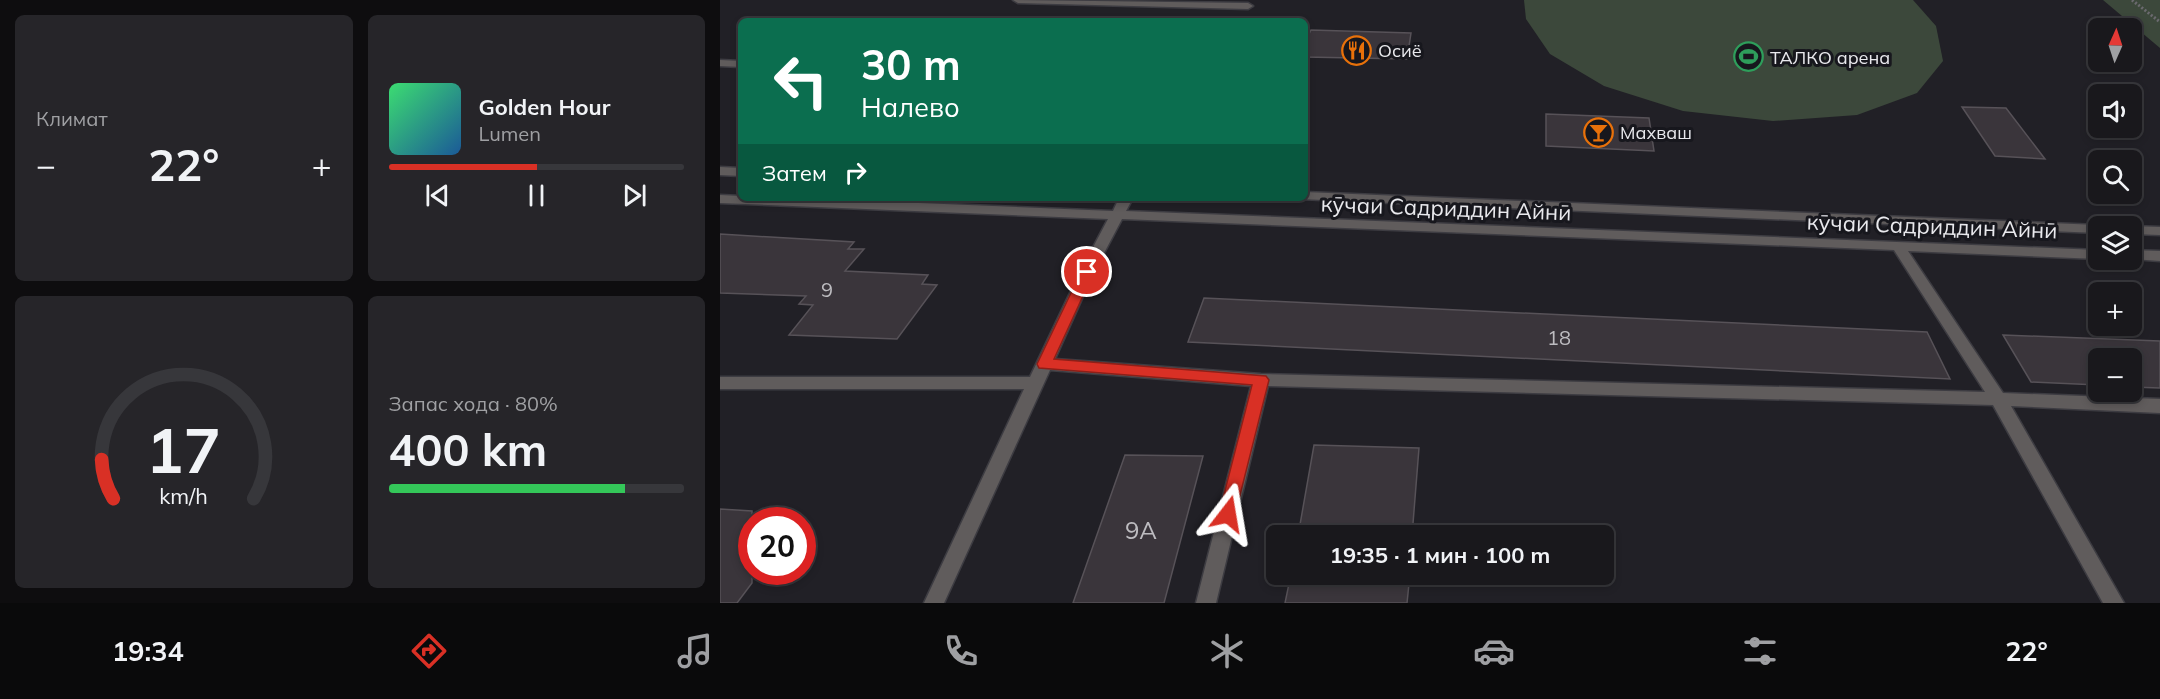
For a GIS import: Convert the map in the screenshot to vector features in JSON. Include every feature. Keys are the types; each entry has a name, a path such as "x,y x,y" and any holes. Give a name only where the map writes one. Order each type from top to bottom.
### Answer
{"street":[{"path":"1018,0 1248,7"},
{"path":"720,63 738,64"},
{"path":"720,171 738,172"},
{"name":"кӯчаи Садриддин Айнӣ","path":"1308,196 2088,229"},
{"name":"кӯчаи Садриддин Айнӣ","path":"720,199 738,200"},
{"name":"кӯчаи Садриддин Айнӣ","path":"767,201 2088,254"},
{"path":"934,603 1087,272 1124,201"},
{"path":"2142,230 2160,231"},
{"path":"1898,246 1998,399 2114,603"},
{"path":"2142,255 2160,256"},
{"path":"1045,364 1261,380 1998,399 2160,406"},
{"path":"1206,603 1261,380"},
{"path":"720,383 1036,383"}],"path":[{"path":"2132,0 2160,22"}],"green space":[{"name":"ТАЛКО арена","path":"1524,0 1913,0 1936,26 1943,61 1917,93 1857,115 1773,121 1683,111 1604,86 1550,54 1526,19"},
{"path":"2103,0 2160,0 2160,48 2142,33 2142,18 2124,18"}],"building":[{"name":"Осиё","path":"1311,30 1411,33 1407,59 1308,57 1308,36"},
{"path":"1962,107 2006,108 2045,159 1995,156"},
{"name":"Махваш","path":"1546,114 1649,118 1654,151 1546,146"},
{"path":"720,234 854,242 848,249 864,249 845,271 928,275 922,284 937,285 897,339 789,335 813,305 799,304 806,296 720,293"},
{"path":"1204,298 1927,332 1950,379 1188,342"},
{"path":"2003,335 2160,341 2160,388 2142,387 2142,348 2088,348 2088,385 2031,382"},
{"path":"1314,445 1419,448 1413,525 1300,525"},
{"path":"1125,455 1203,456 1164,603 1073,603"},
{"path":"720,509 738,510 738,585 750,585 737,603 720,603"},
{"path":"1289,585 1409,585 1407,603 1285,603"}],"place":[{"name":"Осиё","path":"1357,50"},
{"name":"ТАЛКО арена","path":"1749,57"},
{"name":"Махваш","path":"1599,132"}],"route":[{"path":"1087,272 1045,364 1261,380 1228,514"}]}
